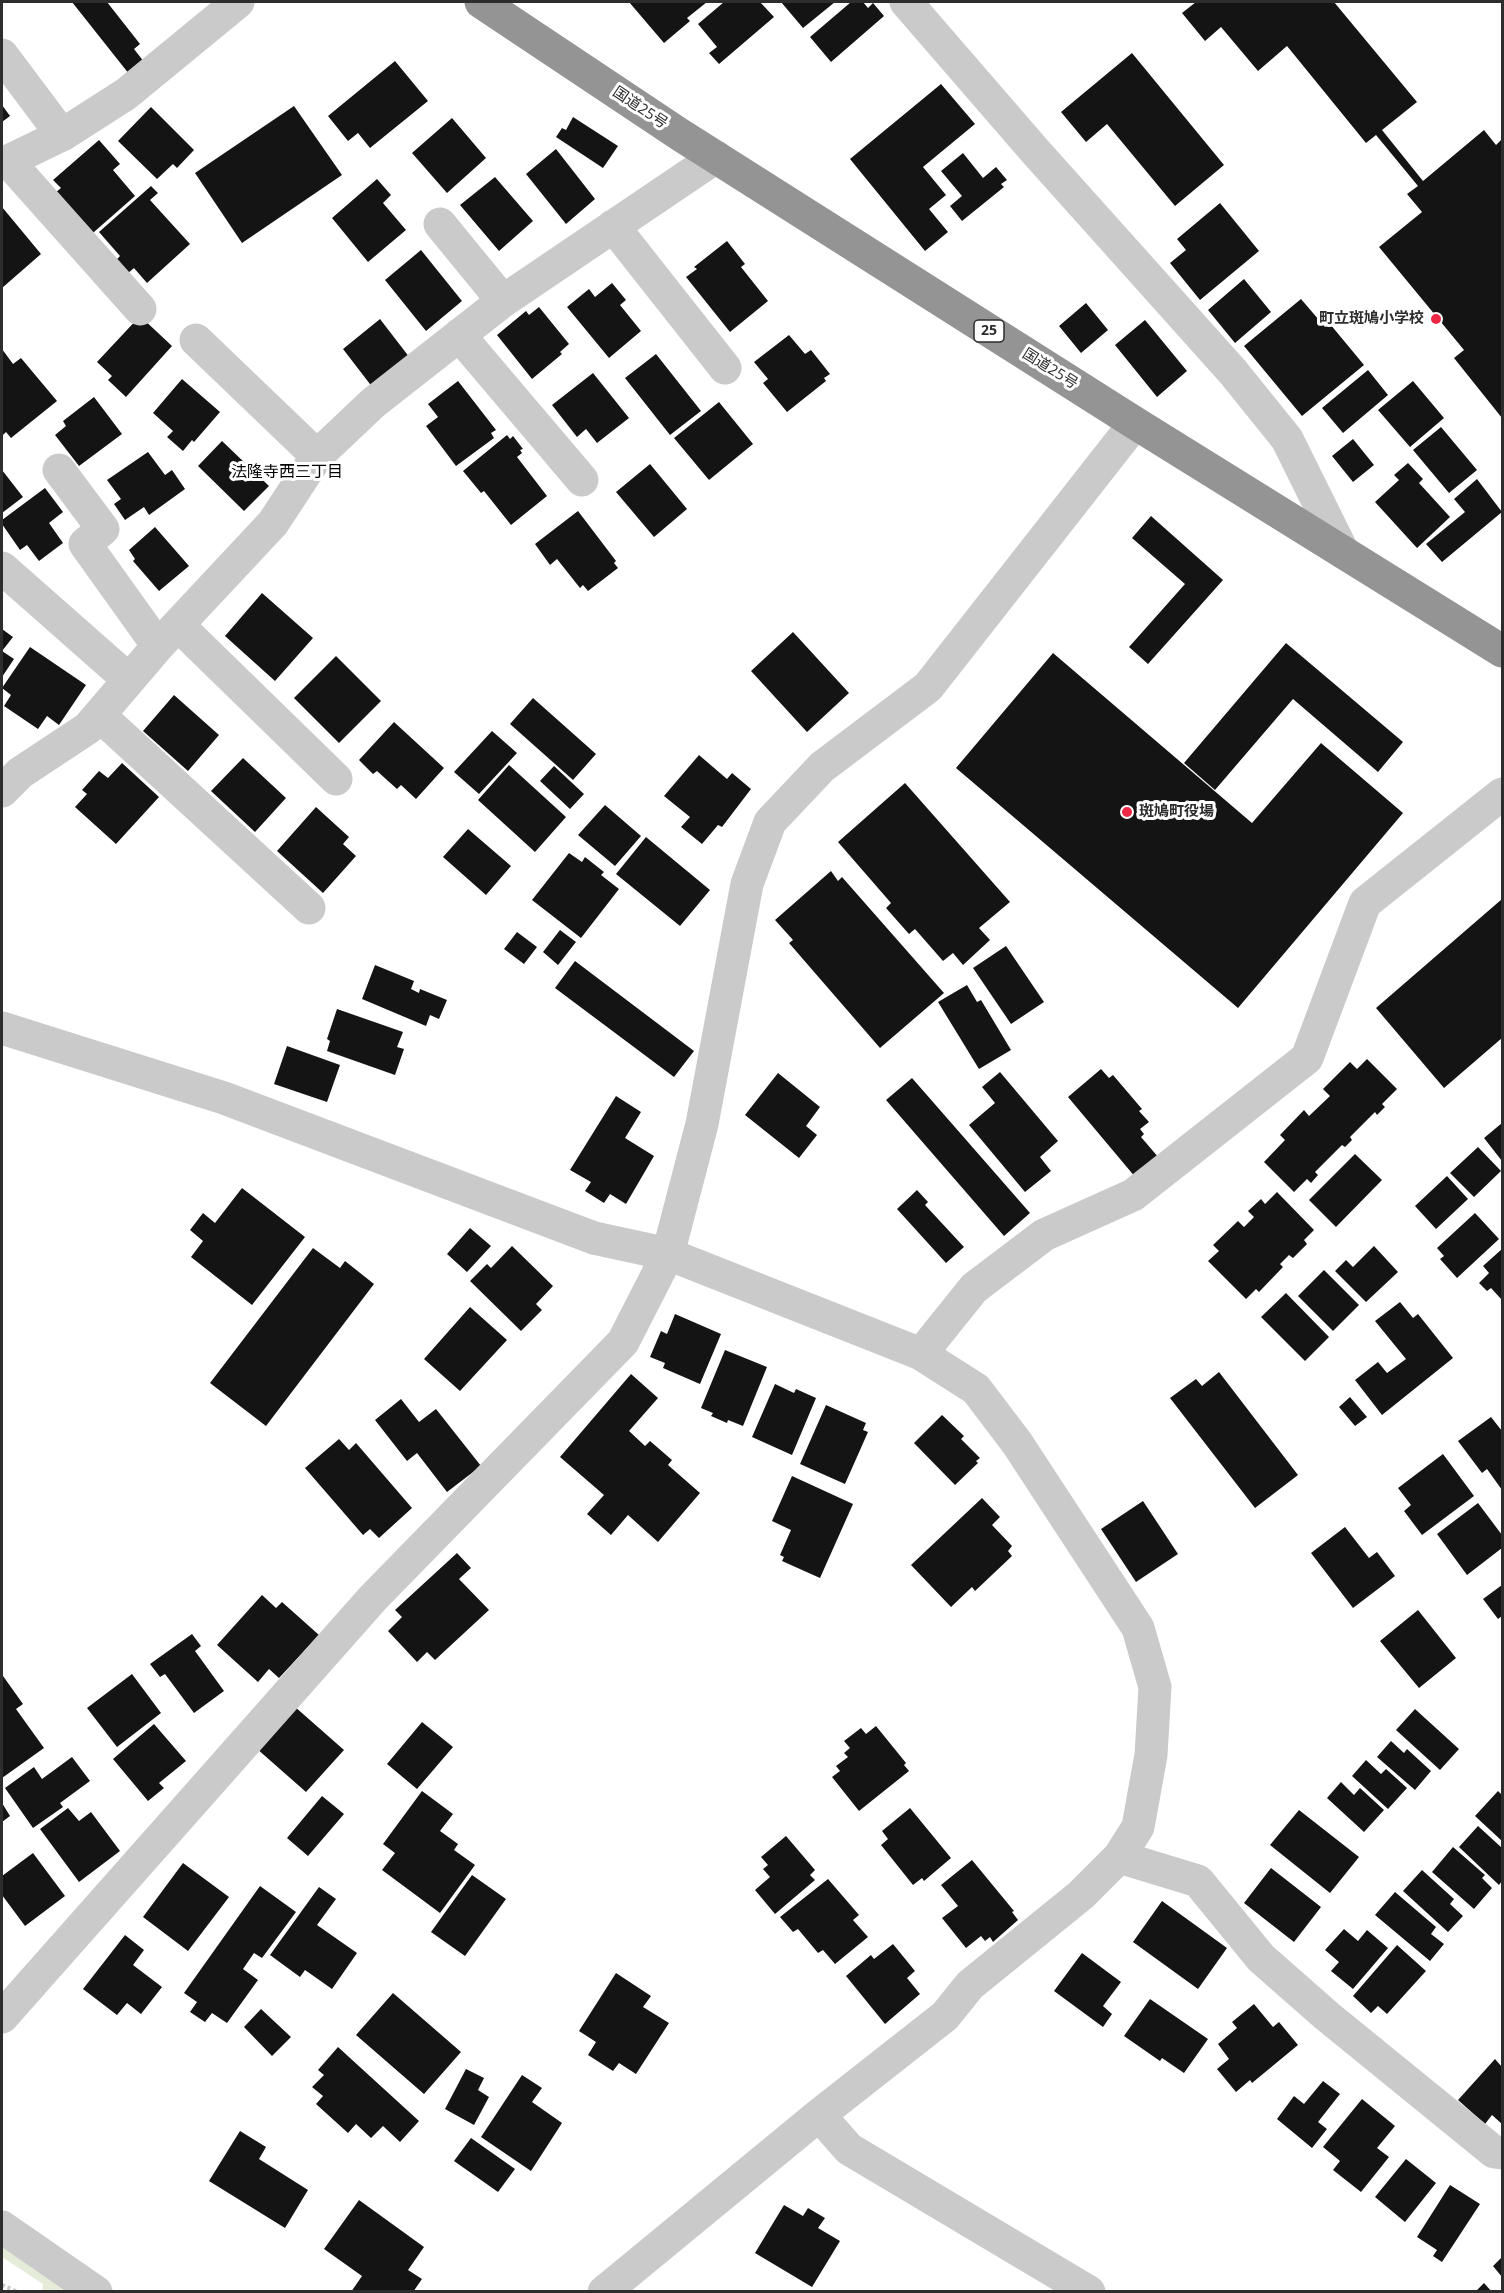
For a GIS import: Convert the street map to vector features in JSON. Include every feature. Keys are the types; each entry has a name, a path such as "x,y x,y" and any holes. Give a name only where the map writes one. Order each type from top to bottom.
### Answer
{"highway":[{"name":"国道25号","path":"482,2 716,157 1135,423 1503,651"}],"street":[{"path":"140,309 5,162 62,135 126,94 238,2"},
{"path":"906,2 1035,151 1233,372 1287,439 1343,552"},
{"path":"2,55 62,135"},
{"path":"2,791 20,773 88,728 168,635 273,523 317,456 373,403 503,301 716,157"},
{"path":"440,224 503,301"},
{"path":"613,226 725,368"},
{"path":"459,335 582,480"},
{"path":"196,340 317,456"},
{"path":"2,2017 373,1598 623,1342 668,1254 702,1124 747,884 770,822 822,766 928,687 1135,423"},
{"path":"59,470 103,529 86,544 168,635 336,779"},
{"path":"2,568 129,680"},
{"path":"99,715 309,908"},
{"path":"921,1353 974,1288 1044,1235 1133,1195 1307,1058 1365,903 1503,794"},
{"path":"2,1028 224,1098 594,1238 668,1254 921,1353 976,1389 1017,1443 1138,1628 1155,1687 1151,1755 1138,1827 1119,1857 1081,1895 970,1985 945,2016 819,2115 604,2292"},
{"path":"1119,1857 1198,1881 1261,1958 1327,2016 1484,2144 1494,2152 1503,2153"},
{"path":"819,2115 849,2149 1089,2292"},
{"path":"2,2227 96,2292"}],"path":[{"path":"2,2285 18,2292"}],"green space":[{"path":"2,2245 70,2291 42,2291 43,2284 2,2257"}],"building":[{"path":"72,2 107,2 140,44 134,49 148,67 133,79"},
{"path":"629,2 707,2 687,18 690,21 664,43"},
{"path":"724,2 760,2 774,17 719,64 709,53 717,47 698,24"},
{"path":"781,2 835,2 803,28"},
{"path":"851,2 863,2 868,8 873,3 884,16 831,62 810,37"},
{"path":"1196,2 1334,2 1417,102 1382,130 1423,181 1484,130 1496,145 1502,139 1502,418 1454,358 1464,350 1379,247 1422,212 1407,194 1418,186 1376,135 1366,143 1287,46 1258,71 1221,27 1205,41 1182,13"},
{"path":"1132,53 1224,165 1175,206 1107,124 1086,142 1061,112"},
{"path":"395,61 428,101 370,148 358,133 348,141 328,116"},
{"path":"941,84 975,124 923,167 946,195 929,209 948,232 925,251 850,159"},
{"path":"2,105 10,116 2,122"},
{"path":"294,106 342,175 242,243 195,173"},
{"path":"151,107 194,150 177,168 173,164 157,179 118,141"},
{"path":"573,117 618,146 603,168 556,137 562,128 566,130"},
{"path":"452,118 486,158 447,193 412,153"},
{"path":"99,140 120,164 113,170 135,196 86,239 50,197 61,188 53,180"},
{"path":"556,149 595,199 566,224 526,174"},
{"path":"963,153 983,178 996,167 1007,180 1001,184 1004,187 962,221 950,206 962,196 941,171"},
{"path":"495,177 533,221 499,251 460,205"},
{"path":"377,179 391,195 383,203 406,230 368,262 332,218"},
{"path":"151,186 158,193 150,200 190,244 147,283 134,268 127,274 115,261 120,256 99,232"},
{"path":"1220,203 1259,251 1200,300 1170,263 1186,250 1177,239"},
{"path":"2,207 41,254 2,288"},
{"path":"727,241 745,264 741,267 768,301 730,332 686,277 697,269 694,267"},
{"path":"421,250 462,301 426,331 385,280"},
{"path":"1244,279 1271,312 1235,343 1208,310"},
{"path":"612,283 626,300 620,305 641,331 609,358 567,307 589,289 595,297"},
{"path":"1301,299 1325,327 1330,324 1364,365 1302,416 1244,346"},
{"path":"1086,303 1108,330 1081,353 1059,326"},
{"path":"539,307 569,344 560,352 562,354 532,379 497,335 526,311 529,315"},
{"path":"140,316 172,346 126,397 108,380 112,376 97,362"},
{"path":"380,319 410,358 373,388 343,349"},
{"path":"1145,320 1187,371 1157,397 1115,345"},
{"path":"789,335 805,354 811,350 830,374 824,378 826,381 787,412 763,383 768,379 754,362"},
{"path":"2,349 13,364 21,358 57,401 11,438 6,432 2,436"},
{"path":"656,354 701,411 670,435 625,378"},
{"path":"1368,370 1388,395 1343,433 1322,408"},
{"path":"593,373 629,418 597,443 586,429 577,437 552,405"},
{"path":"182,379 220,412 183,451 167,437 173,431 153,413"},
{"path":"458,381 496,430 491,433 494,438 456,466 426,426 438,417 428,404"},
{"path":"1413,381 1444,418 1410,447 1378,410"},
{"path":"94,397 122,434 79,466 55,435 66,426 63,421"},
{"path":"719,402 753,444 709,480 674,438"},
{"path":"1441,427 1477,470 1449,493 1413,450"},
{"path":"507,435 510,439 513,436 523,449 517,457 547,496 511,525 484,491 481,493 463,471"},
{"path":"1353,439 1374,465 1353,482 1332,456"},
{"path":"222,441 269,486 244,511 198,466"},
{"path":"148,452 165,475 172,470 185,489 149,515 144,507 125,520 114,504 121,499 107,480"},
{"path":"1408,463 1423,479 1419,483 1450,517 1417,548 1375,502 1399,480 1394,475"},
{"path":"650,464 687,509 654,537 616,492"},
{"path":"2,470 23,497 2,513"},
{"path":"1477,479 1502,512 1442,562 1426,544 1465,512 1454,499"},
{"path":"45,488 63,512 49,523 63,543 39,561 27,545 20,550 2,524 2,520"},
{"path":"578,511 616,561 614,563 618,568 588,591 583,585 580,588 557,559 550,565 535,544"},
{"path":"1151,516 1223,580 1148,664 1129,647 1185,584 1132,538"},
{"path":"155,527 189,566 159,591 133,561 135,559 129,550"},
{"path":"262,593 313,638 275,681 225,636"},
{"path":"2,629 13,637 2,651"},
{"path":"793,632 849,693 807,732 751,671"},
{"path":"1286,643 1403,742 1378,772 1293,699 1215,790 1184,763"},
{"path":"30,647 86,685 59,725 47,716 38,729 4,706 11,695 2,688"},
{"path":"2,651 14,659 2,677"},
{"path":"1053,653 1252,823 1321,743 1403,813 1238,1008 956,768"},
{"path":"336,656 381,701 339,743 294,698"},
{"path":"174,695 219,735 188,771 143,731"},
{"path":"533,698 596,754 573,780 510,724"},
{"path":"394,722 444,768 416,799 401,785 397,789 377,771 373,774 359,760"},
{"path":"492,731 517,753 479,794 454,772"},
{"path":"699,755 727,779 732,773 751,789 722,827 718,825 702,844 681,827 690,817 664,796"},
{"path":"243,758 286,798 255,832 211,791"},
{"path":"122,763 159,797 116,844 75,807 87,794 82,790 99,771 108,778"},
{"path":"509,765 566,817 535,852 478,800"},
{"path":"554,766 584,794 570,809 540,781"},
{"path":"905,783 1010,902 979,928 990,940 963,965 953,953 943,961 915,929 909,934 886,908 891,903 838,842"},
{"path":"605,805 641,836 615,866 578,835"},
{"path":"316,807 349,837 343,844 356,856 323,893 277,851"},
{"path":"468,829 511,866 486,895 443,857"},
{"path":"646,837 710,890 680,926 616,874"},
{"path":"569,853 582,862 585,857 604,872 601,875 619,889 581,938 532,900"},
{"path":"831,871 838,881 842,877 944,993 880,1048 789,943 793,940 775,920"},
{"path":"1502,899 1502,1038 1444,1088 1376,1008"},
{"path":"560,930 576,942 558,965 543,952"},
{"path":"517,932 537,947 524,964 504,949"},
{"path":"1006,946 1044,1002 1011,1024 973,968"},
{"path":"575,961 694,1051 674,1077 555,988"},
{"path":"375,965 414,981 411,989 419,993 420,989 447,1000 439,1019 430,1015 426,1026 362,999"},
{"path":"967,985 977,1002 981,1000 1011,1050 979,1069 938,1002"},
{"path":"337,1009 403,1032 397,1047 404,1049 395,1075 327,1051 330,1041 327,1039"},
{"path":"287,1046 340,1065 327,1102 274,1084"},
{"path":"1367,1059 1397,1089 1382,1104 1385,1107 1377,1115 1375,1112 1350,1137 1352,1140 1345,1147 1342,1145 1315,1172 1318,1175 1311,1183 1307,1179 1294,1192 1264,1162 1285,1140 1280,1135 1304,1110 1309,1116 1330,1096 1323,1089 1350,1062 1357,1069"},
{"path":"1101,1069 1109,1078 1113,1075 1142,1109 1139,1111 1149,1122 1140,1129 1144,1134 1141,1137 1159,1158 1136,1178 1068,1097"},
{"path":"1000,1072 1058,1141 1040,1157 1051,1171 1025,1192 969,1125 995,1103 982,1087"},
{"path":"778,1073 820,1107 806,1126 817,1135 799,1158 745,1115"},
{"path":"912,1078 1030,1213 1004,1236 886,1100"},
{"path":"616,1096 641,1112 625,1138 654,1156 626,1204 610,1194 604,1203 585,1191 591,1182 570,1170"},
{"path":"1502,1123 1502,1161 1484,1138"},
{"path":"1478,1147 1501,1171 1474,1197 1450,1173"},
{"path":"1355,1154 1382,1180 1336,1227 1309,1200"},
{"path":"1447,1176 1468,1199 1436,1229 1415,1206"},
{"path":"242,1188 305,1237 252,1305 191,1257 203,1241 190,1230 203,1213 215,1223"},
{"path":"917,1190 928,1202 925,1205 964,1247 946,1263 897,1209"},
{"path":"1277,1192 1314,1230 1304,1240 1307,1244 1293,1258 1289,1255 1280,1264 1283,1267 1259,1292 1256,1289 1246,1299 1208,1261 1219,1251 1213,1245 1238,1221 1244,1227 1254,1217 1248,1211 1261,1199 1265,1204"},
{"path":"1475,1213 1499,1239 1457,1278 1440,1259 1444,1256 1437,1248"},
{"path":"470,1228 491,1246 467,1272 447,1254"},
{"path":"512,1246 553,1286 536,1304 542,1310 521,1331 470,1281 487,1264 491,1268"},
{"path":"1374,1246 1398,1272 1366,1302 1335,1271 1346,1260 1353,1267"},
{"path":"313,1248 340,1268 345,1261 374,1284 266,1426 210,1383"},
{"path":"1502,1249 1502,1300 1491,1288 1487,1291 1479,1283 1489,1273 1483,1266"},
{"path":"1324,1270 1359,1305 1333,1331 1298,1296"},
{"path":"1286,1293 1329,1337 1305,1361 1261,1317"},
{"path":"1400,1302 1413,1318 1418,1314 1453,1358 1382,1415 1355,1380 1378,1362 1387,1373 1406,1359 1375,1321"},
{"path":"470,1307 507,1340 460,1391 424,1359"},
{"path":"675,1314 721,1334 700,1384 663,1368 665,1363 650,1357 661,1331 667,1334"},
{"path":"725,1350 767,1367 743,1426 728,1420 727,1423 711,1416 713,1413 701,1408"},
{"path":"1219,1372 1298,1475 1255,1508 1170,1398 1196,1379 1202,1386"},
{"path":"631,1374 658,1398 629,1431 645,1446 650,1441 672,1460 668,1465 700,1493 658,1542 628,1515 611,1535 587,1514 604,1495 560,1457"},
{"path":"775,1384 794,1393 796,1389 816,1398 792,1455 752,1437"},
{"path":"1350,1397 1367,1417 1355,1426 1339,1407"},
{"path":"401,1399 419,1422 436,1409 481,1466 447,1492 417,1453 407,1461 375,1420"},
{"path":"826,1405 866,1423 863,1430 868,1432 845,1484 800,1464"},
{"path":"942,1415 964,1436 961,1439 980,1458 976,1461 978,1463 955,1485 914,1443"},
{"path":"1491,1417 1502,1431 1502,1490 1487,1469 1482,1473 1458,1441"},
{"path":"339,1439 349,1450 356,1443 412,1508 379,1538 370,1529 363,1535 305,1468"},
{"path":"1443,1454 1474,1496 1422,1535 1404,1511 1411,1505 1398,1488"},
{"path":"792,1476 853,1504 820,1578 782,1561 784,1557 780,1555 791,1530 772,1521"},
{"path":"982,1498 1000,1517 992,1525 1012,1546 1008,1551 1012,1556 975,1591 972,1587 951,1607 911,1565"},
{"path":"1143,1501 1178,1554 1136,1582 1101,1529"},
{"path":"1478,1503 1502,1535 1502,1548 1467,1575 1437,1534"},
{"path":"1345,1527 1369,1558 1377,1552 1395,1576 1353,1608 1311,1553"},
{"path":"457,1553 471,1568 459,1579 489,1610 435,1660 427,1652 417,1662 388,1631 402,1617 395,1610"},
{"path":"1502,1585 1502,1616 1498,1619 1483,1599"},
{"path":"262,1595 276,1608 282,1602 319,1635 279,1678 269,1669 258,1682 217,1645"},
{"path":"1418,1610 1456,1658 1419,1688 1380,1641"},
{"path":"192,1634 201,1646 195,1651 224,1691 194,1713 165,1674 160,1677 150,1664"},
{"path":"132,1674 161,1713 117,1747 87,1708"},
{"path":"3,1676 23,1704 16,1709 44,1748 2,1778"},
{"path":"294,1706 344,1750 306,1792 256,1748"},
{"path":"1415,1709 1459,1749 1440,1770 1396,1730"},
{"path":"422,1722 453,1747 417,1789 387,1764"},
{"path":"154,1724 186,1761 159,1783 164,1788 148,1801 113,1759"},
{"path":"876,1726 906,1763 904,1765 909,1771 859,1811 832,1777 840,1771 836,1766 848,1757 844,1753 850,1748 844,1741 861,1728 866,1734"},
{"path":"1391,1741 1404,1753 1407,1749 1431,1771 1415,1790 1377,1757"},
{"path":"72,1757 90,1781 60,1803 63,1807 33,1828 5,1788 34,1767 42,1779"},
{"path":"1366,1760 1381,1774 1386,1769 1407,1788 1388,1809 1352,1776"},
{"path":"1341,1782 1354,1795 1360,1788 1384,1810 1364,1832 1327,1798"},
{"path":"422,1791 453,1814 440,1831 458,1844 454,1850 475,1865 440,1913 382,1870 395,1853 383,1844"},
{"path":"1498,1791 1502,1795 1502,1841 1475,1816"},
{"path":"322,1796 344,1814 308,1856 287,1838"},
{"path":"2,1803 10,1816 2,1822"},
{"path":"68,1808 79,1821 91,1812 120,1851 79,1882 40,1829"},
{"path":"910,1808 951,1858 924,1881 922,1878 913,1885 881,1845 888,1839 882,1831"},
{"path":"1299,1810 1359,1857 1330,1893 1270,1845"},
{"path":"1478,1826 1502,1848 1502,1881 1499,1885 1459,1847"},
{"path":"786,1836 815,1870 810,1875 815,1880 775,1914 755,1890 770,1877 763,1869 768,1865 761,1857"},
{"path":"1453,1847 1485,1875 1482,1878 1492,1888 1474,1909 1432,1872"},
{"path":"33,1853 65,1896 25,1926 2,1895 2,1876"},
{"path":"972,1860 1014,1911 1012,1912 1018,1920 993,1942 990,1937 985,1941 981,1936 966,1948 942,1918 958,1906 941,1885"},
{"path":"183,1863 229,1897 188,1951 143,1917"},
{"path":"1271,1868 1321,1907 1294,1942 1244,1903"},
{"path":"1422,1870 1454,1899 1450,1904 1463,1916 1448,1932 1403,1891"},
{"path":"472,1875 506,1899 465,1956 431,1932"},
{"path":"828,1879 859,1915 853,1920 868,1937 835,1964 823,1950 818,1953 798,1929 793,1932 780,1917"},
{"path":"260,1886 296,1912 262,1958 254,1953 243,1969 258,1980 227,2023 212,2013 205,2022 190,2012 197,2002 184,1993"},
{"path":"319,1887 336,1899 317,1925 357,1953 332,1989 305,1970 300,1977 270,1955"},
{"path":"1395,1892 1436,1927 1431,1934 1444,1944 1430,1961 1375,1915"},
{"path":"1162,1901 1227,1948 1198,1989 1133,1942"},
{"path":"1344,1929 1358,1941 1367,1930 1388,1948 1353,1989 1331,1971 1339,1962 1325,1950"},
{"path":"125,1935 144,1950 133,1965 162,1987 141,2014 127,2003 117,2015 83,1989"},
{"path":"893,1944 915,1971 907,1978 920,1994 885,2024 846,1976 871,1955 874,1959"},
{"path":"1397,1945 1426,1971 1387,2014 1378,2006 1371,2013 1353,1996"},
{"path":"1082,1953 1121,1982 1103,2006 1112,2014 1103,2027 1054,1991"},
{"path":"616,1973 651,1996 643,2007 669,2023 636,2074 619,2063 613,2071 588,2055 596,2042 579,2031"},
{"path":"393,1993 461,2052 424,2094 356,2035"},
{"path":"1150,1999 1208,2039 1184,2073 1162,2058 1160,2061 1124,2036"},
{"path":"1254,2004 1273,2027 1279,2022 1298,2045 1252,2083 1250,2080 1236,2092 1217,2069 1229,2059 1218,2044 1237,2028 1232,2022"},
{"path":"261,2009 291,2037 272,2056 244,2027"},
{"path":"338,2047 419,2121 400,2142 383,2126 371,2138 356,2124 348,2133 316,2104 323,2096 312,2087 324,2075 318,2070"},
{"path":"1495,2059 1502,2067 1502,2124 1492,2115 1485,2124 1458,2100"},
{"path":"466,2069 484,2078 478,2090 489,2097 474,2125 445,2109"},
{"path":"522,2075 542,2088 532,2102 562,2123 531,2171 481,2137"},
{"path":"1323,2081 1340,2094 1318,2122 1327,2129 1312,2148 1277,2119 1294,2096 1304,2104"},
{"path":"1362,2099 1395,2126 1377,2148 1389,2157 1361,2192 1333,2170 1340,2161 1323,2147"},
{"path":"240,2131 266,2147 259,2159 308,2190 285,2228 209,2181"},
{"path":"471,2138 515,2169 498,2192 454,2161"},
{"path":"1406,2159 1436,2183 1405,2222 1375,2197"},
{"path":"1450,2185 1480,2204 1442,2262 1433,2256 1437,2250 1417,2237"},
{"path":"359,2200 424,2247 408,2270 422,2279 413,2292 351,2292 362,2276 324,2249"},
{"path":"784,2205 803,2216 808,2208 825,2218 818,2228 840,2241 812,2287 755,2253"},
{"path":"1502,2257 1502,2277 1493,2266"},
{"path":"1484,2283 1492,2292 1475,2292"}],"place":[{"name":"町立斑鳩小学校","path":"1436,319"},
{"name":"斑鳩町役場","path":"1127,812"}],"district":[{"name":"法隆寺西三丁目","path":"287,472"}]}
